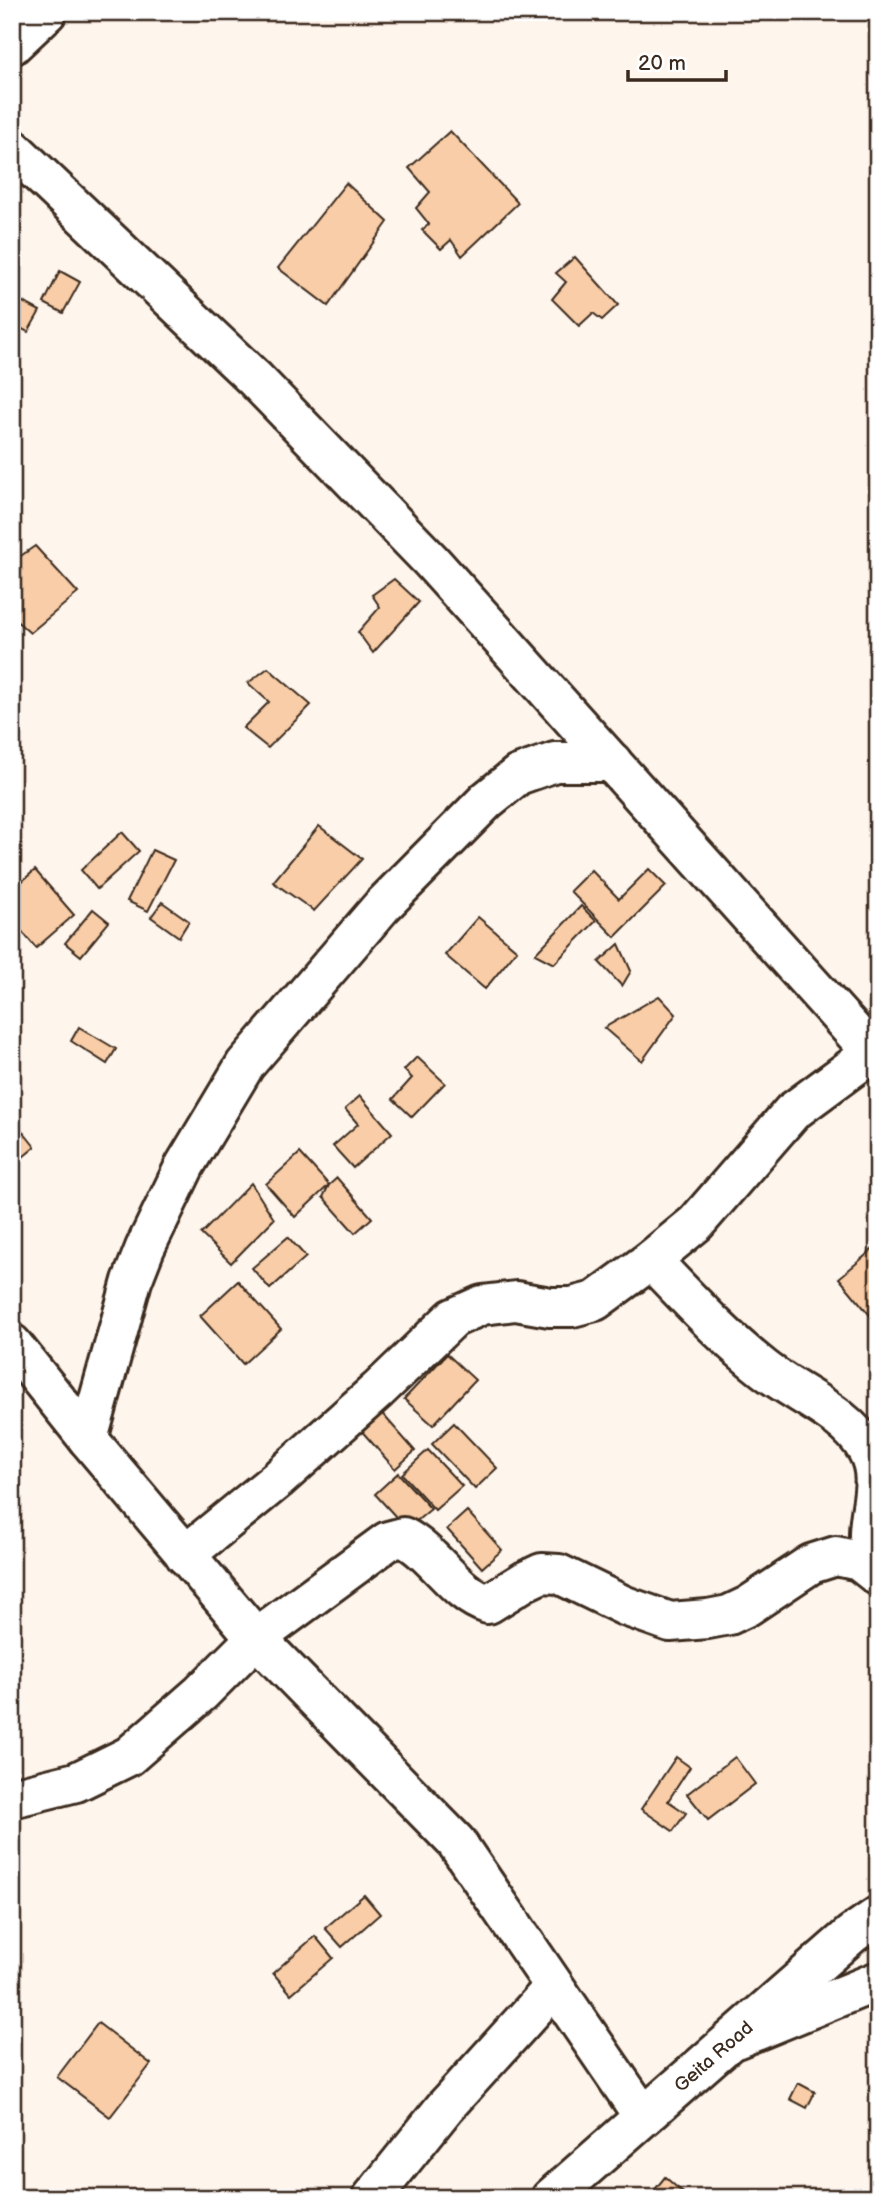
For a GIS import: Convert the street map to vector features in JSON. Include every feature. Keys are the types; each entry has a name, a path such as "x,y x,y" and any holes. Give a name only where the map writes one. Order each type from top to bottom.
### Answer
{"main road":[{"path":"12,45 47,12"},
{"path":"12,148 255,379 431,561 875,1056 792,1112 696,1223 595,1301 572,1307 551,1307 516,1301 482,1305 453,1318 378,1390 277,1480 185,1555"},
{"path":"88,1439 132,1281 145,1248 185,1165 245,1065 382,906 487,800 518,775 555,762 612,762"},
{"path":"651,1260 713,1325 764,1369 832,1414 853,1432 868,1451 874,1470 875,1493 869,1536 878,1566"},
{"path":"12,1344 88,1439 256,1638 456,1842 643,2116"},
{"path":"12,1798 76,1782 129,1756 192,1701 256,1638 388,1541 403,1536 418,1544 478,1601 488,1604 542,1573 559,1574 625,1606 670,1622 729,1615 748,1606 811,1564 836,1556 859,1561 878,1576"},
{"name":"Geita Road","path":"551,2198 852,1934 878,1916"},
{"path":"731,2041 876,1984"},
{"path":"372,2198 445,2107 554,1987"}],"building":[{"path":"450,131 518,203 462,256 451,240 441,249 422,230 429,224 416,208 430,192 409,168"},
{"path":"346,183 388,222 328,306 278,268"},
{"path":"575,257 618,305 602,320 593,313 579,326 552,299 566,282 556,273"},
{"path":"60,271 80,282 63,313 44,303"},
{"path":"21,301 40,311 28,332 12,324 12,318"},
{"path":"35,546 78,593 30,633 12,617 12,562"},
{"path":"394,579 419,602 373,653 358,632 380,607 372,595"},
{"path":"268,668 311,705 268,748 243,728 269,702 248,683"},
{"path":"319,826 362,859 314,911 273,882"},
{"path":"122,832 139,851 97,889 81,870"},
{"path":"152,850 174,860 148,911 127,901"},
{"path":"649,869 666,886 615,937 570,891 591,870 619,899"},
{"path":"35,870 74,915 36,948 12,920 12,890"},
{"path":"162,902 189,921 179,937 151,917"},
{"path":"581,906 596,921 554,964 535,954"},
{"path":"93,909 109,922 81,956 65,943"},
{"path":"478,917 517,950 485,989 445,955"},
{"path":"619,944 631,971 622,986 599,962"},
{"path":"659,996 676,1014 642,1061 604,1028"},
{"path":"79,1027 116,1049 107,1064 71,1041"},
{"path":"417,1057 445,1083 412,1117 393,1099 412,1078 404,1070"},
{"path":"360,1096 392,1133 353,1168 333,1146 358,1124 345,1109"},
{"path":"12,1118 35,1147 12,1166"},
{"path":"300,1153 329,1185 295,1217 266,1184"},
{"path":"337,1178 372,1218 355,1233 323,1197 329,1185"},
{"path":"251,1183 274,1219 231,1263 201,1234"},
{"path":"288,1237 306,1257 270,1289 252,1268"},
{"path":"878,1245 878,1325 839,1278"},
{"path":"238,1281 281,1329 243,1364 200,1316"},
{"path":"447,1354 475,1380 433,1425 404,1399"},
{"path":"379,1410 415,1451 395,1469 359,1428"},
{"path":"454,1423 497,1468 475,1489 432,1444"},
{"path":"428,1450 462,1486 435,1510 402,1474"},
{"path":"398,1473 431,1509 407,1529 375,1494"},
{"path":"467,1511 502,1550 482,1568 447,1529"},
{"path":"676,1757 690,1767 668,1801 686,1813 673,1831 641,1809"},
{"path":"735,1757 755,1784 708,1820 687,1794"},
{"path":"364,1895 380,1914 342,1947 325,1928"},
{"path":"315,1936 333,1958 291,1994 273,1973"},
{"path":"98,2023 151,2064 110,2117 57,2077"},
{"path":"798,2083 815,2092 807,2108 790,2099"},
{"path":"665,2177 689,2198 648,2198"}]}
